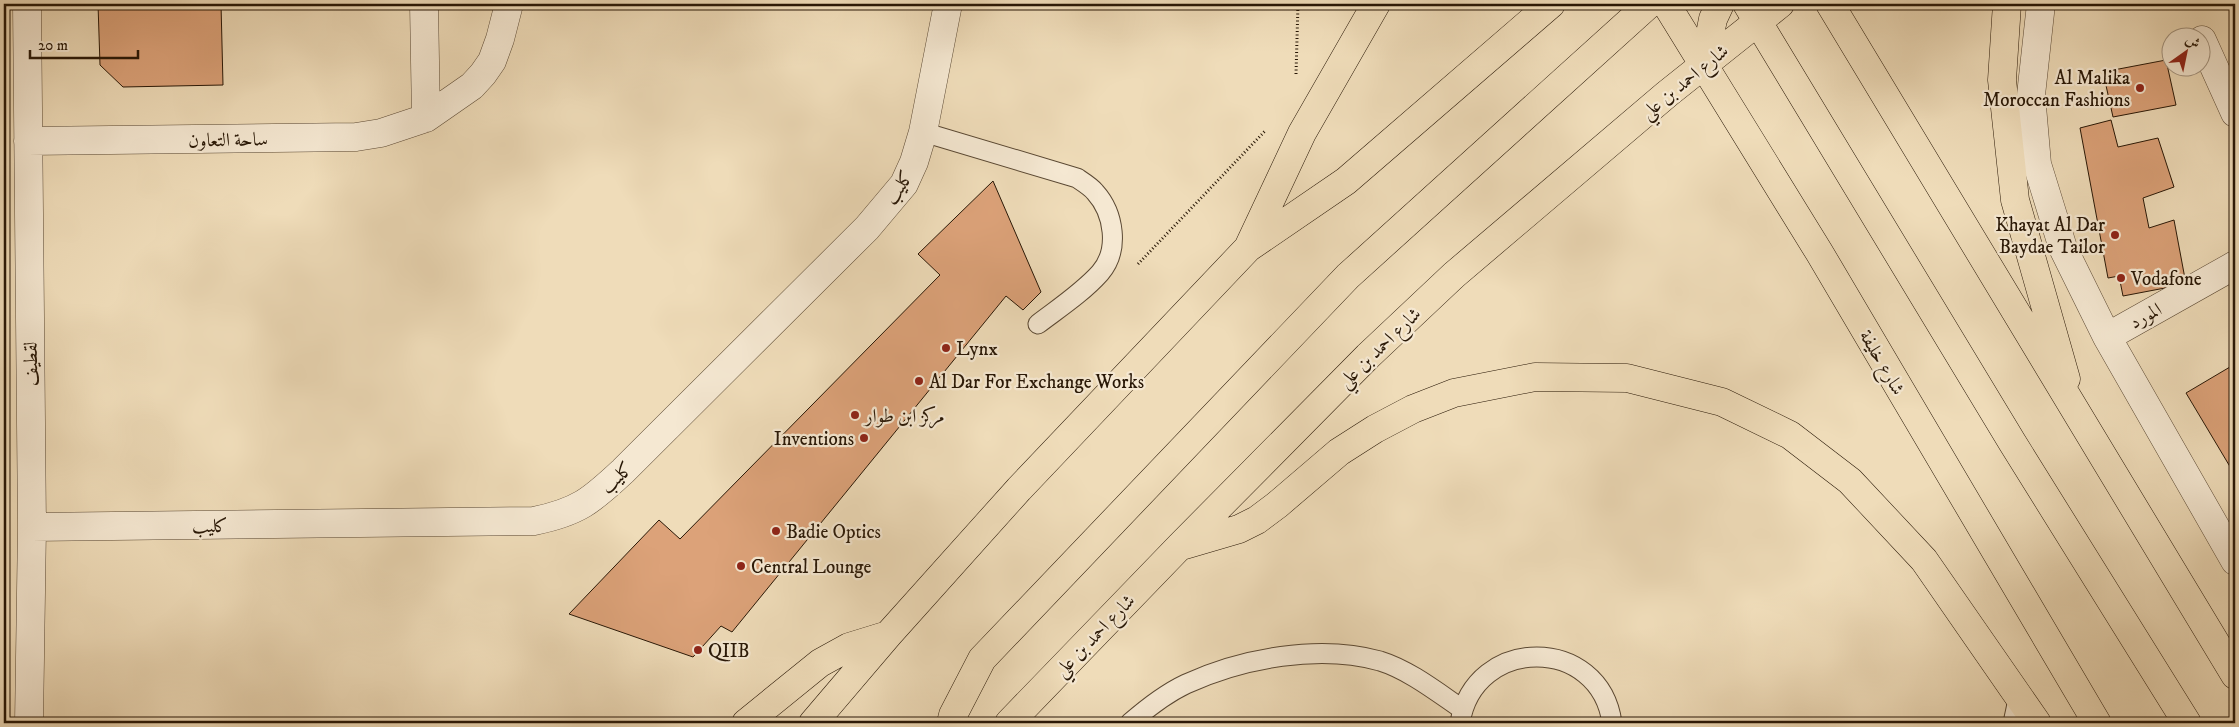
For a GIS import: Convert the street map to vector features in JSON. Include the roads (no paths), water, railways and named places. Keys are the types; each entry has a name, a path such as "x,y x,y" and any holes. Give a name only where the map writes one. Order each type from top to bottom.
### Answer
{"main road":[{"path":"1248,248 1302,133 1376,4"},
{"path":"813,723 888,635 1019,489 1248,248 1346,181 1551,4"},
{"path":"951,723 953,715 982,659 1070,564 1348,276 1649,4"},
{"name":"شارع خليفة","path":"1666,4 1819,252 2097,723"},
{"path":"1704,65 1714,19 1720,4"},
{"name":"شارع احمد بن علي","path":"1009,723 1180,546 1368,356 1454,275 1704,65 1753,13 1780,4"},
{"path":"1830,4 2235,675"},
{"path":"2007,4 2002,80 2015,200 2076,414"},
{"path":"1753,13 2012,442 2187,723"},
{"path":"1180,546 1239,528 1257,520 1339,452 1375,429 1414,409 1454,393 1536,378 1627,378 1722,402 1790,435 1850,481 1924,560 2037,723"},
{"path":"746,723 820,663 849,647 888,635"}],"street":[{"name":"لقطيف","path":"27,4 32,527 29,723"},
{"path":"424,4 426,118"},
{"name":"ساحة التعاون","path":"28,141 356,137 381,133 426,118 472,86 492,62 509,4"},
{"name":"كليب","path":"32,527 534,521 560,516 582,506 623,471 873,222 904,184 923,132 948,4"},
{"path":"2040,4 2032,95 2037,164 2062,248 2107,337 2235,561"},
{"path":"2212,63 2235,113"},
{"name":"المورد","path":"2107,337 2235,265"}],"lane":[{"path":"923,132 1077,178 1094,191 1107,209 1112,230 1111,244 1110,252 1102,271 1087,286 1038,324"},
{"path":"1130,723 1185,684 1240,665 1310,654 1346,654 1382,662 1415,678 1461,716 1474,687 1491,670 1514,659 1539,656 1564,660 1585,673 1602,692 1616,720"},
{"path":"2013,723 2019,695"}],"place":[{"name":"Al Malika Moroccan Fashions","path":"2140,88"},
{"name":"Khayat Al Dar Baydae Tailor","path":"2115,235"},
{"name":"Vodafone","path":"2121,278"},
{"name":"Lynx","path":"946,348"},
{"name":"Al Dar For Exchange Works","path":"919,381"},
{"name":"مركز ابن طوار","path":"855,415"},
{"name":"Inventions","path":"864,438"},
{"name":"Badie Optics","path":"776,531"},
{"name":"Central Lounge","path":"741,566"},
{"name":"QIIB","path":"698,650"}]}
